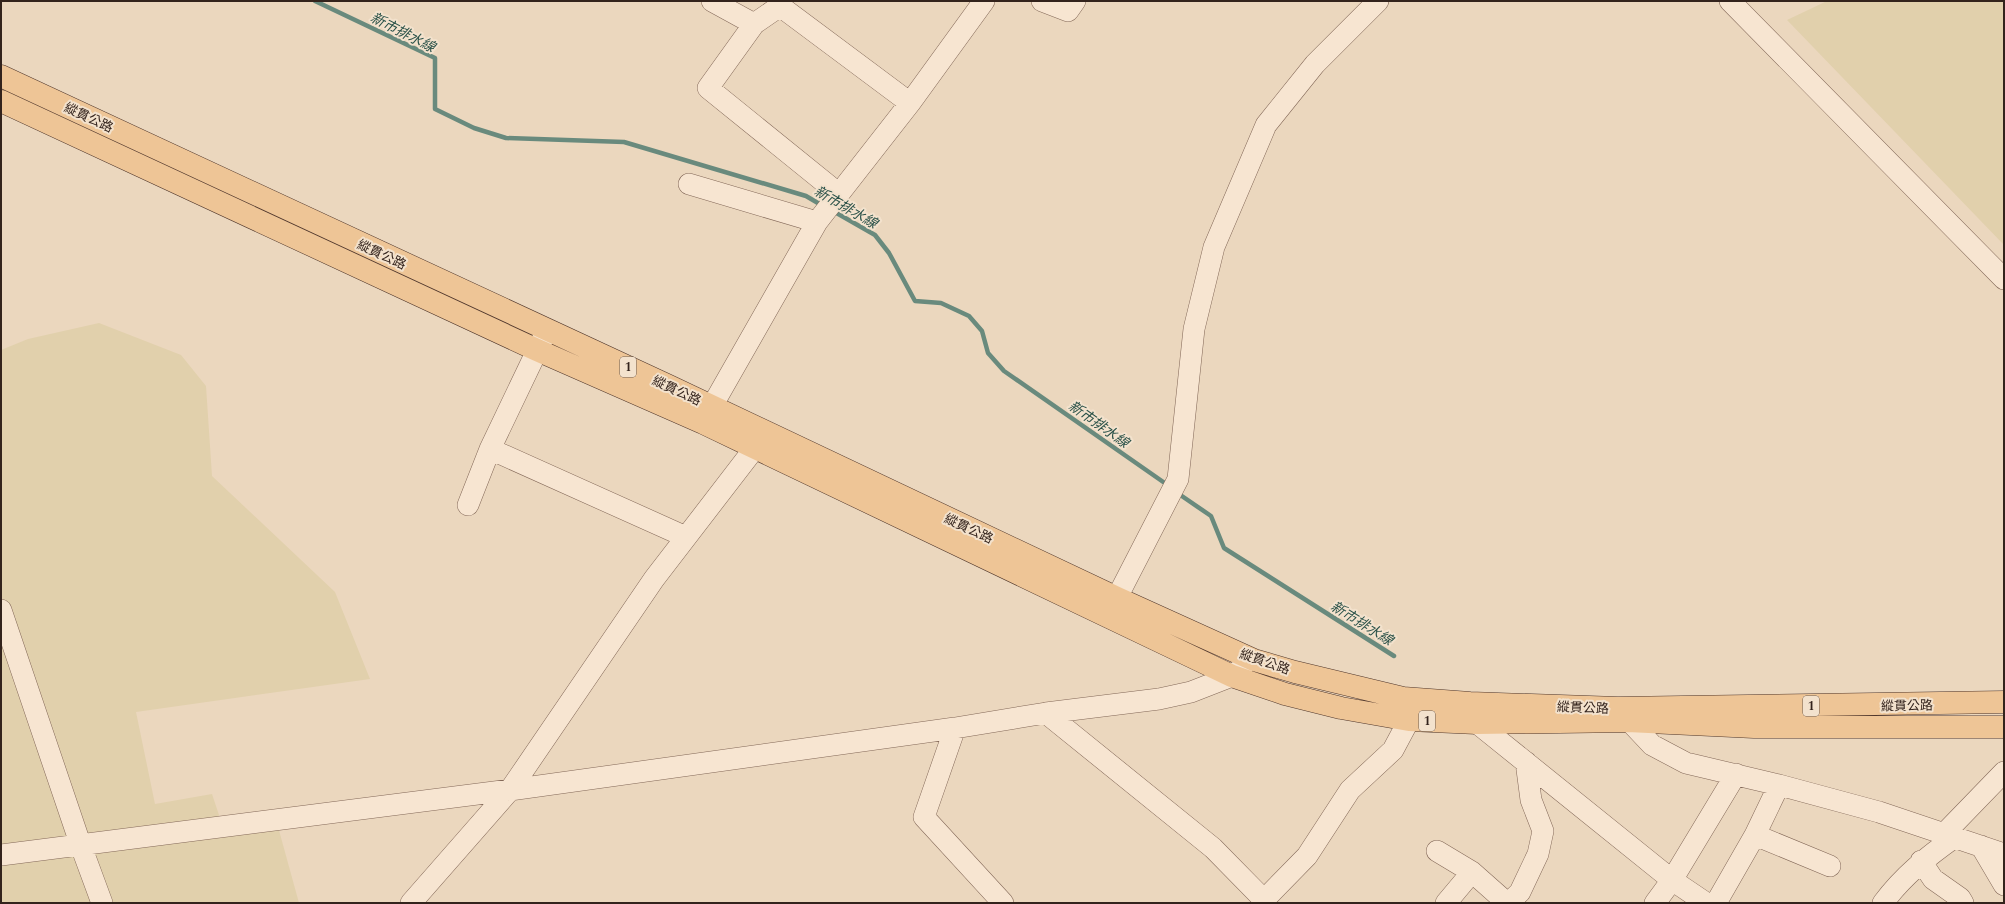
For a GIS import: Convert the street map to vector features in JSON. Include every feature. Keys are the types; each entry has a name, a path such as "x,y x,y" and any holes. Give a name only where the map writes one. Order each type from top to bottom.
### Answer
{"main road":[{"name":"縱貫公路","path":"1,76 547,331 707,414 1254,660 1295,672 1404,698 1754,727 2004,727"},
{"name":"縱貫公路","path":"1,100 537,350 707,414 754,449 1232,676 1285,694 1341,708 1409,720 1477,724 1623,715 1993,704 2004,702"}],"street":[{"path":"712,1 754,24"},
{"path":"707,414 817,222 910,103 984,1"},
{"path":"1042,1 1068,11 1075,1"},
{"path":"1107,617 1178,479 1194,328 1214,247 1266,125 1315,64 1378,1"},
{"path":"1730,1 2004,279"},
{"path":"839,194 708,88 754,24 780,6 910,103"},
{"path":"689,184 817,222"},
{"path":"468,505 490,449 547,331"},
{"path":"490,449 686,537"},
{"path":"411,903 510,790 654,579 754,449"},
{"path":"1,610 81,846 102,903"},
{"path":"1,855 81,846 510,790 1165,697 1191,692 1232,676 1254,660"},
{"path":"1046,713 1213,848 1266,902 1307,856 1350,790 1393,750 1409,720"},
{"path":"1623,715 1652,744 1686,763 1736,774 1879,812 2004,854"},
{"path":"1477,724 1672,880 1706,903"},
{"path":"955,728 924,817 1003,903"},
{"path":"1437,851 1472,872 1508,903 1520,892 1538,854 1543,830 1531,800 1526,762"},
{"path":"1883,903 1894,889 1921,861 1949,836 2004,772"},
{"path":"1654,903 1672,880 1736,774"},
{"path":"1716,903 1755,835 1779,785"},
{"path":"1755,835 1830,866"},
{"path":"1981,846 2004,885"},
{"path":"1921,861 1934,879 1960,898 1963,903"},
{"path":"1446,903 1472,872"}],"shaded area":[{"path":"1827,1 2004,1 2004,245 1787,20"},
{"path":"99,323 181,355 206,386 212,476 335,592 370,679 136,712 155,804 212,794 225,833 277,823 299,903 1,903 1,350 28,339"}],"waterway":[{"name":"新市排水線","path":"315,1 435,58 435,109 474,128 506,138 624,142 806,196 823,206"},
{"name":"新市排水線","path":"833,211 875,235 889,253 915,301 941,303 969,316 982,331 988,353 1004,371 1169,486"},
{"name":"新市排水線","path":"1176,492 1211,516 1224,548 1394,656"}]}
